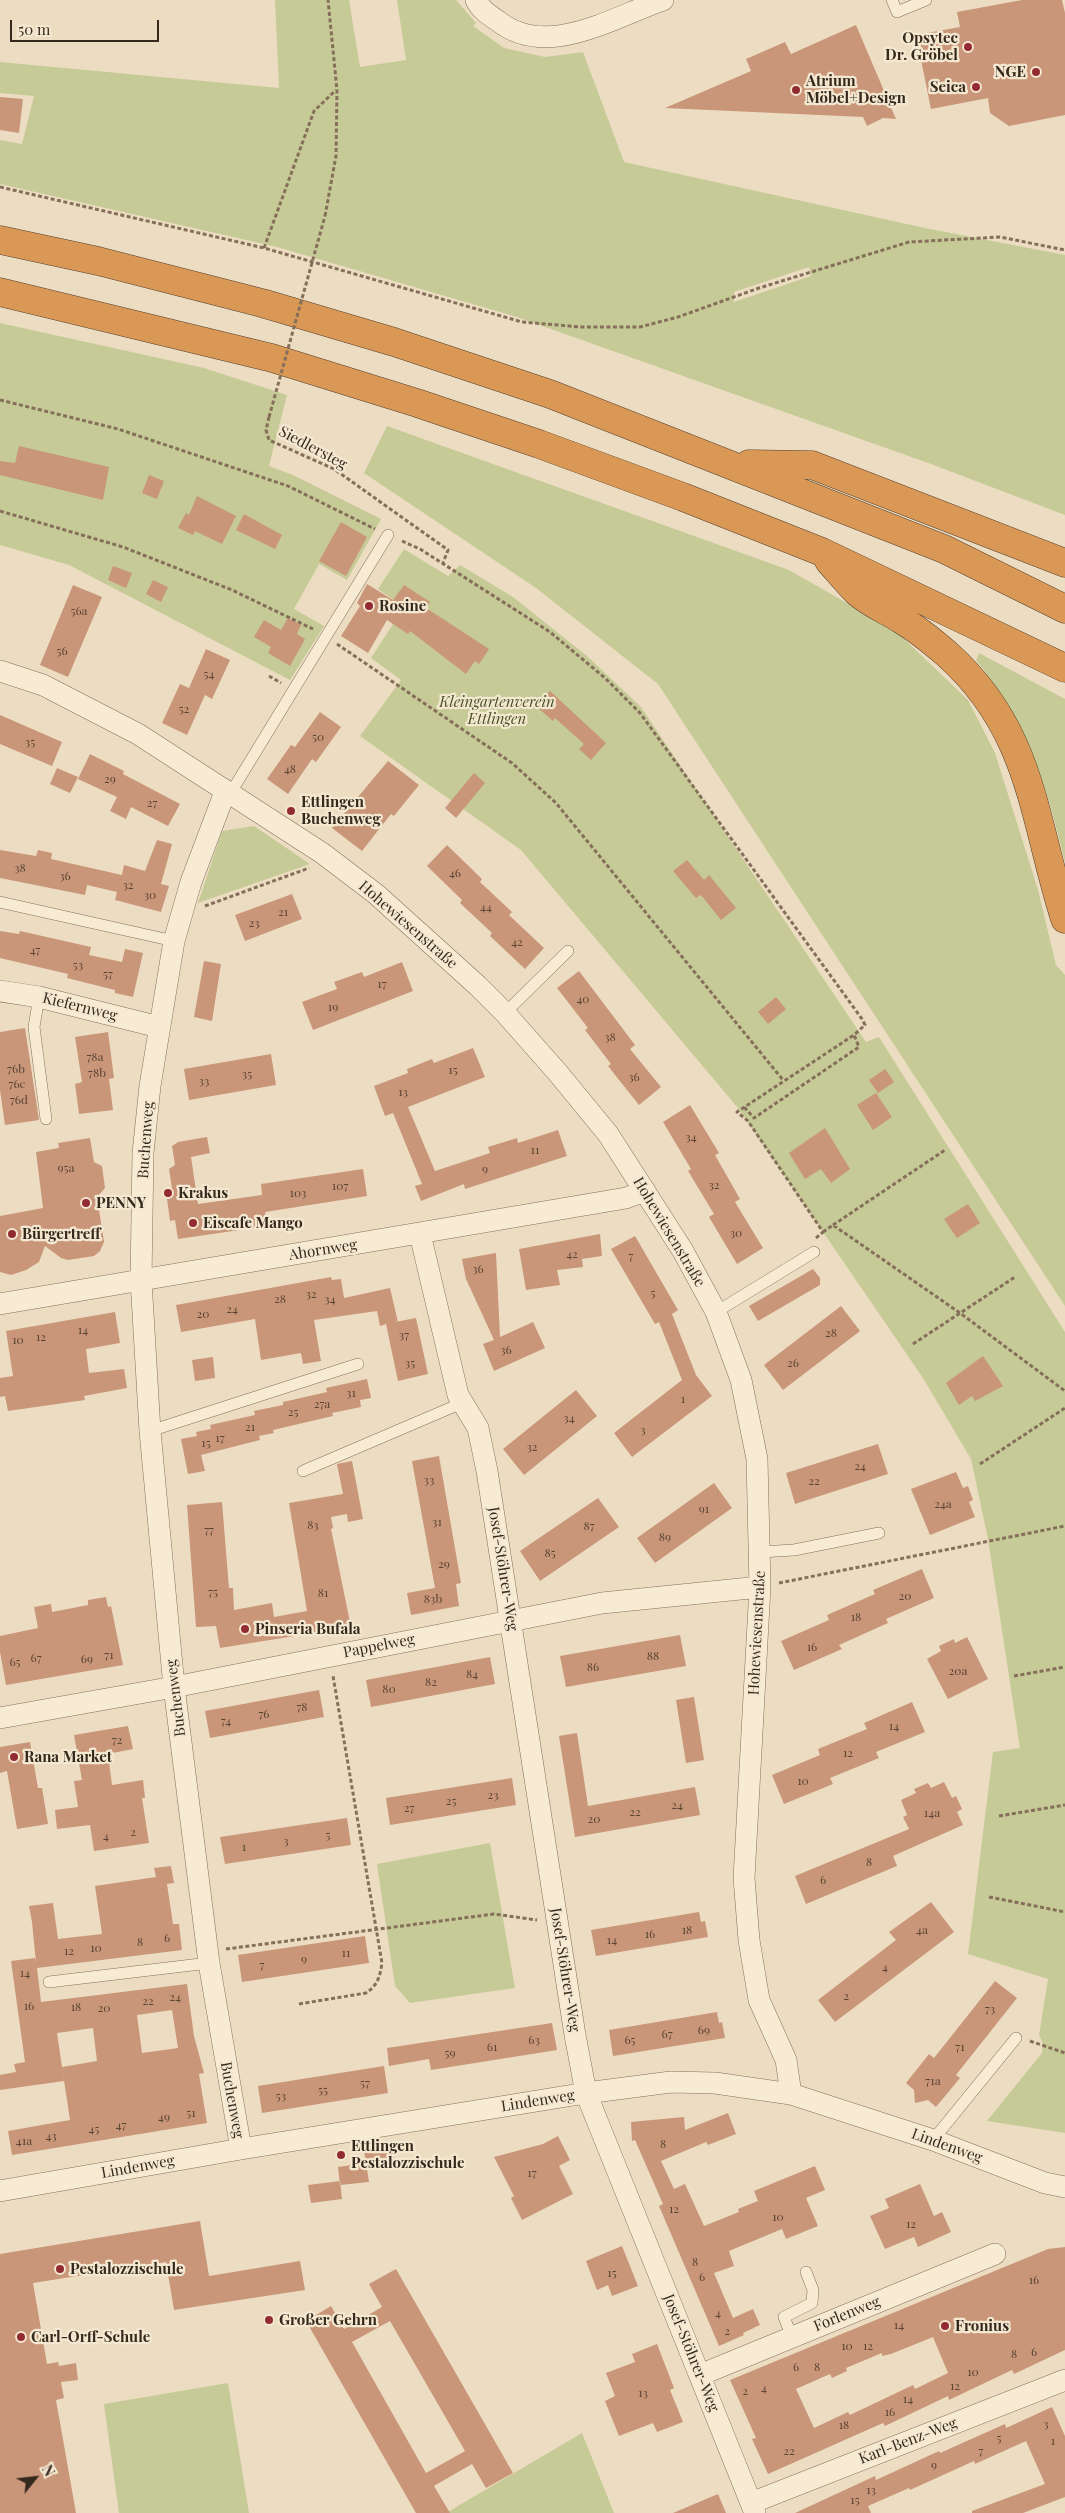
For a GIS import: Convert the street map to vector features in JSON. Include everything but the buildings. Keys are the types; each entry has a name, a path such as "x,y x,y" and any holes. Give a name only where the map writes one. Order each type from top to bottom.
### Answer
{"highway":[{"path":"0,240 98,261 262,303 394,342 550,394 733,464 944,549 1065,609"},
{"path":"0,292 272,358 418,402 683,497 822,552 1065,668"},
{"path":"733,464 812,465 1065,563"},
{"path":"822,552 858,592 911,626 947,654 977,684 1018,752 1031,787 1065,919"}],"street":[{"path":"476,0 480,8 507,28 542,38 588,30 663,0"},
{"name":"Hohewiesenstraße","path":"0,671 43,685 138,734 322,853 376,894 505,1013 608,1134 683,1251 716,1312 741,1380 757,1459 760,1586 744,1878 750,1940 759,2000 786,2060 791,2094"},
{"name":"Buchenweg","path":"227,793 185,904 174,941 143,1153 141,1280 150,1431 174,1687 208,1958 240,2149"},
{"name":"Kiefernweg","path":"0,991 39,997 160,1027"},
{"name":"Ahornweg","path":"0,1304 626,1198 645,1191"},
{"name":"Josef-Stöhrer-Weg","path":"420,1234 458,1395 478,1428 487,1471 586,2093 753,2508"},
{"name":"Pappelweg","path":"0,1718 174,1687 511,1619 602,1603 760,1586"},
{"name":"Lindenweg","path":"0,2192 240,2149 586,2093 671,2082 715,2083 791,2094 933,2140 1045,2183 1065,2187"},
{"name":"Forlenweg","path":"700,2375 995,2254"},
{"name":"Karl-Benz-Weg","path":"753,2508 1065,2380"}],"lane":[{"path":"892,0 897,12 926,0"},
{"path":"227,793 388,535"},
{"path":"0,902 174,941"},
{"path":"505,1013 568,951"},
{"path":"39,997 34,1027 46,1119"},
{"path":"716,1312 814,1252"},
{"path":"150,1431 358,1364"},
{"path":"303,1471 462,1403"},
{"path":"760,1552 794,1550 879,1533"},
{"path":"49,1982 208,1958"},
{"path":"933,2140 1016,2038"},
{"path":"792,2337 784,2317 812,2303 813,2290 806,2272"}],"path":[{"name":"Siedlersteg","path":"328,0 337,90 336,156 325,216 266,430 269,440 334,470 448,550 443,563"},
{"path":"264,248 314,111 337,90"},
{"path":"0,187 264,248 522,322 581,326 640,326 678,317 759,288 909,242 1000,237 1065,250"},
{"path":"0,400 118,428 288,486 420,549 550,632 605,678 640,713 865,1025 854,1035 737,1112 748,1121 823,1232"},
{"path":"0,511 123,548 232,590 326,637 512,763 556,803 783,1080"},
{"path":"185,904 201,907 315,866 322,853"},
{"path":"744,1107 754,1118 859,1047 854,1035"},
{"path":"814,1252 812,1241 823,1232 945,1150"},
{"path":"833,1225 960,1314 1065,1391"},
{"path":"913,1344 1015,1277"},
{"path":"980,1464 1065,1408"},
{"path":"760,1586 988,1539 1065,1526"},
{"path":"299,2004 366,1993 374,1988 380,1977 382,1963 330,1656"},
{"path":"1014,1676 1065,1667"},
{"path":"999,1816 1065,1805"},
{"path":"989,1897 1065,1912"},
{"path":"208,1958 377,1928 494,1914 558,1924"},
{"path":"1016,2038 1065,2053"}],"green space":[{"path":"275,0 349,0 360,67 406,60 397,0 456,0 476,23 473,26 504,48 545,57 583,52 624,162 925,228 1065,255 1065,515 931,464 517,317 277,247 0,184 0,140 22,144 34,96 0,93 0,62 279,88","holes":["809,267 811,276 734,302 734,292"]},
{"path":"0,323 204,368 287,395 269,466 293,475 381,519 347,580 319,564 294,609 324,626 290,680 69,565 0,545"},
{"path":"387,426 789,570 896,631 968,700 995,753 1038,890 1056,965 1065,975 1065,1306 658,684 536,588 364,473"},
{"name":"Kleingartenverein Ettlingen","path":"404,549 448,576 460,565 513,597 587,656 641,707 866,1042 879,1037 1065,1332 1065,2133 987,2121 1042,2053 1043,2044 1039,2035 1048,1979 968,1954 993,1752 1020,1748 988,1539 971,1459 923,1378 738,1108 521,850 360,736 401,680 371,658 404,607 378,589"},
{"path":"979,653 1065,699 1065,863 1051,806 1033,756 1010,708 976,660"},
{"path":"254,826 310,864 198,903 222,831"},
{"path":"490,1843 515,1988 410,2003 395,1986 377,1864"},
{"path":"228,2383 249,2513 119,2513 104,2404"},
{"path":"582,2433 614,2513 446,2513"}],"place":[{"name":"Opsytec Dr. Gröbel","path":"968,47"},
{"name":"NGE","path":"1036,72"},
{"name":"Seica","path":"976,87"},
{"name":"Atrium Möbel+Design","path":"796,90"},
{"name":"Rosine","path":"369,606"},
{"name":"Ettlingen Buchenweg","path":"291,811"},
{"name":"Krakus","path":"168,1193"},
{"name":"PENNY","path":"86,1203"},
{"name":"Eiscafe Mango","path":"193,1223"},
{"name":"Bürgertreff","path":"12,1234"},
{"name":"Pinseria Bufala","path":"245,1629"},
{"name":"Rana Market","path":"14,1757"},
{"name":"Ettlingen Pestalozzischule","path":"341,2155"},
{"name":"Pestalozzischule","path":"60,2269"},
{"name":"Großer Gehrn","path":"269,2320"},
{"name":"Fronius","path":"945,2326"},
{"name":"Carl-Orff-Schule","path":"21,2337"}]}
